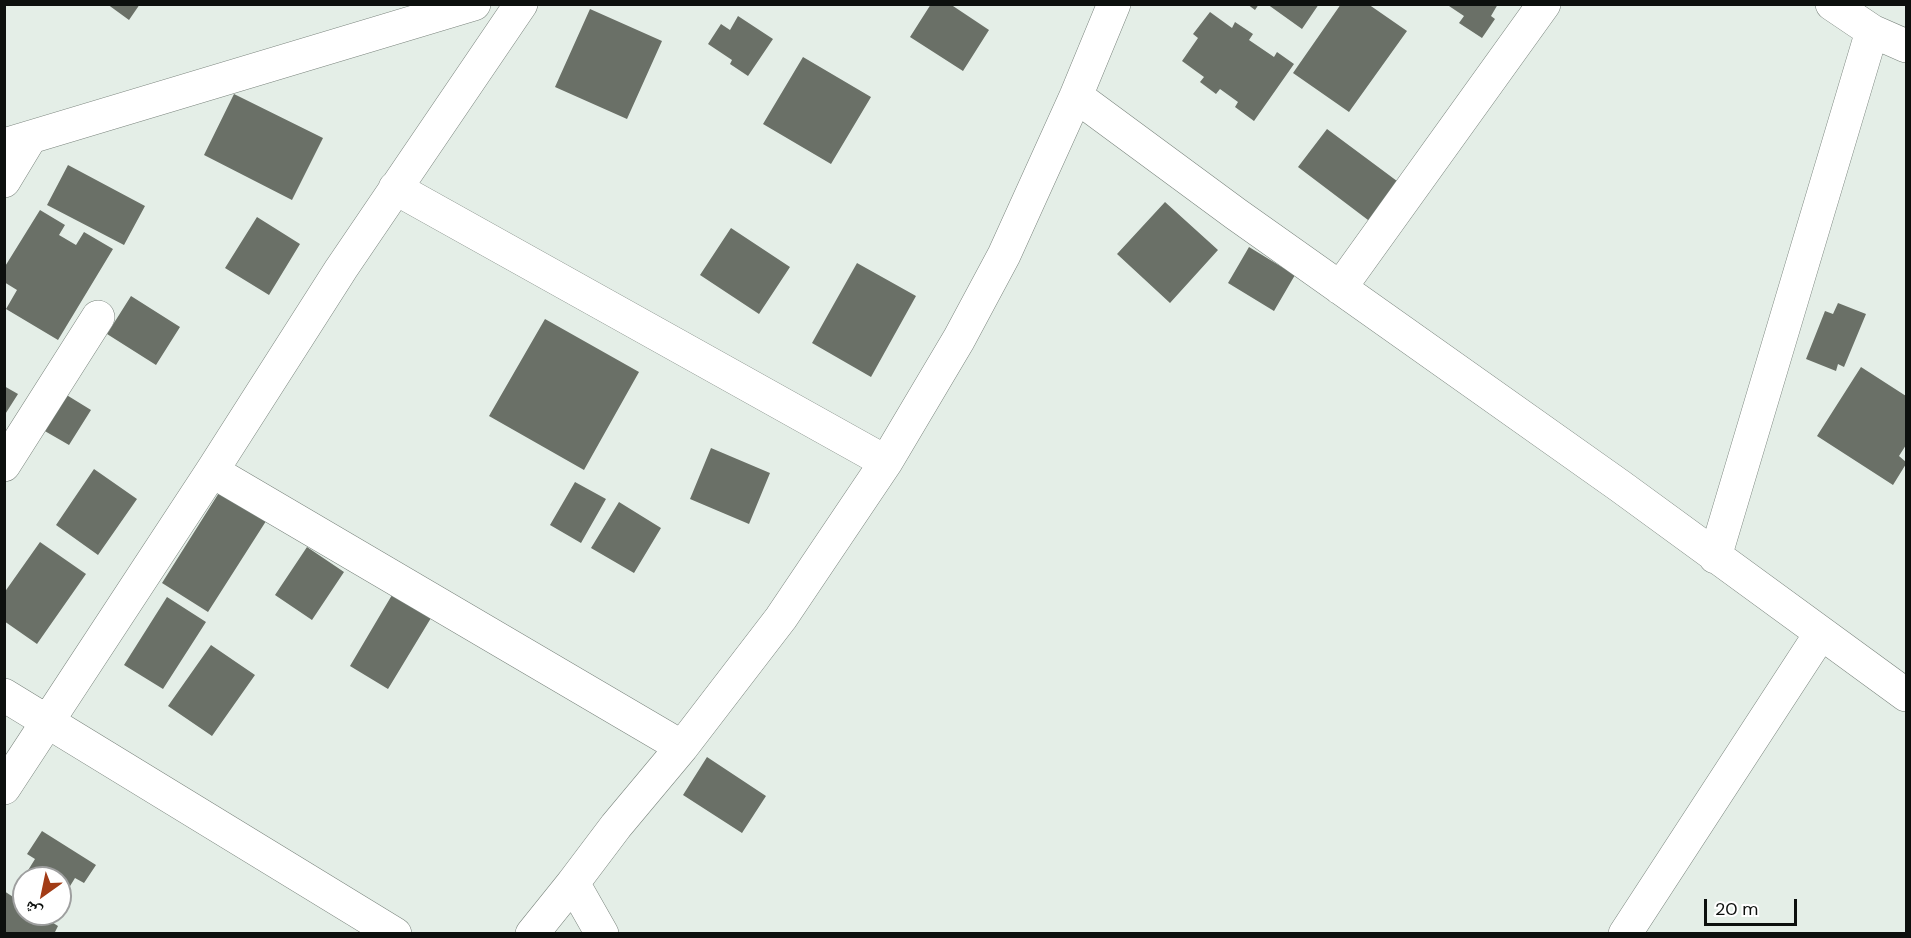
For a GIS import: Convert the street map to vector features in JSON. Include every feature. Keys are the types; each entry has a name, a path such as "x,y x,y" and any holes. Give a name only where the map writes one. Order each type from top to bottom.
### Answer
{"street":[{"path":"4,181 17,141 474,4"},
{"path":"4,789 49,723 341,269 521,4"},
{"path":"532,933 682,747 781,618 886,462 959,339 1004,255 1076,96 1114,4"},
{"path":"1340,288 1544,4"},
{"path":"1832,4 1872,31 1906,46"},
{"path":"1715,557 1872,31"},
{"path":"1076,96 1236,214 1610,479 1906,695"},
{"path":"395,188 886,462"},
{"path":"4,465 98,317"},
{"path":"212,471 682,747"},
{"path":"1625,933 1821,633"},
{"path":"4,695 395,933"},
{"path":"573,883 602,933"}],"building":[{"path":"107,4 140,4 129,20"},
{"path":"931,4 950,4 989,30 963,71 910,37"},
{"path":"1247,4 1259,4 1255,10"},
{"path":"1267,4 1319,4 1302,29"},
{"path":"1341,4 1368,4 1407,31 1349,112 1293,73"},
{"path":"1446,4 1498,4 1491,16 1495,19 1482,38 1459,23 1464,16"},
{"path":"590,9 662,41 627,119 555,87"},
{"path":"1210,12 1232,28 1235,22 1253,34 1249,40 1274,57 1277,52 1294,64 1254,121 1235,107 1238,102 1220,89 1216,94 1200,82 1204,77 1182,61 1198,38 1193,34"},
{"path":"738,16 773,39 748,76 730,64 732,60 708,44 721,24 730,30"},
{"path":"803,57 871,97 831,164 763,124"},
{"path":"234,94 323,138 292,200 204,155"},
{"path":"1327,129 1401,184 1372,223 1298,167"},
{"path":"68,165 145,206 124,245 47,205"},
{"path":"1165,202 1218,250 1170,303 1117,254"},
{"path":"40,210 65,225 59,235 76,245 84,232 113,249 58,340 6,309 17,290 4,282 4,268"},
{"path":"257,217 300,244 269,295 225,268"},
{"path":"731,228 790,267 759,314 700,275"},
{"path":"1249,247 1295,275 1274,311 1228,283"},
{"path":"857,263 916,296 871,377 812,343"},
{"path":"131,296 180,327 156,365 107,334"},
{"path":"1838,303 1866,314 1844,367 1838,364 1836,371 1806,359 1825,311 1833,314"},
{"path":"545,319 639,372 584,470 489,416"},
{"path":"1861,367 1906,396 1906,445 1899,456 1906,464 1893,485 1817,436"},
{"path":"4,386 18,394 4,416"},
{"path":"65,394 91,410 69,445 43,430"},
{"path":"711,448 770,473 749,524 690,499"},
{"path":"94,469 137,499 98,555 56,525"},
{"path":"575,482 606,499 581,543 550,525"},
{"path":"222,488 268,518 208,612 162,583"},
{"path":"619,502 661,528 634,573 591,548"},
{"path":"40,542 86,574 37,644 4,621 4,593"},
{"path":"307,547 344,572 312,620 275,595"},
{"path":"392,595 431,618 388,689 350,666"},
{"path":"167,597 206,622 163,689 124,665"},
{"path":"211,645 255,675 212,736 168,706"},
{"path":"707,757 766,796 742,833 683,795"},
{"path":"42,831 96,865 84,883 75,878 72,883 72,866 31,866 35,859 27,854"},
{"path":"4,891 12,896 12,926 58,926 54,934 4,934"}]}
